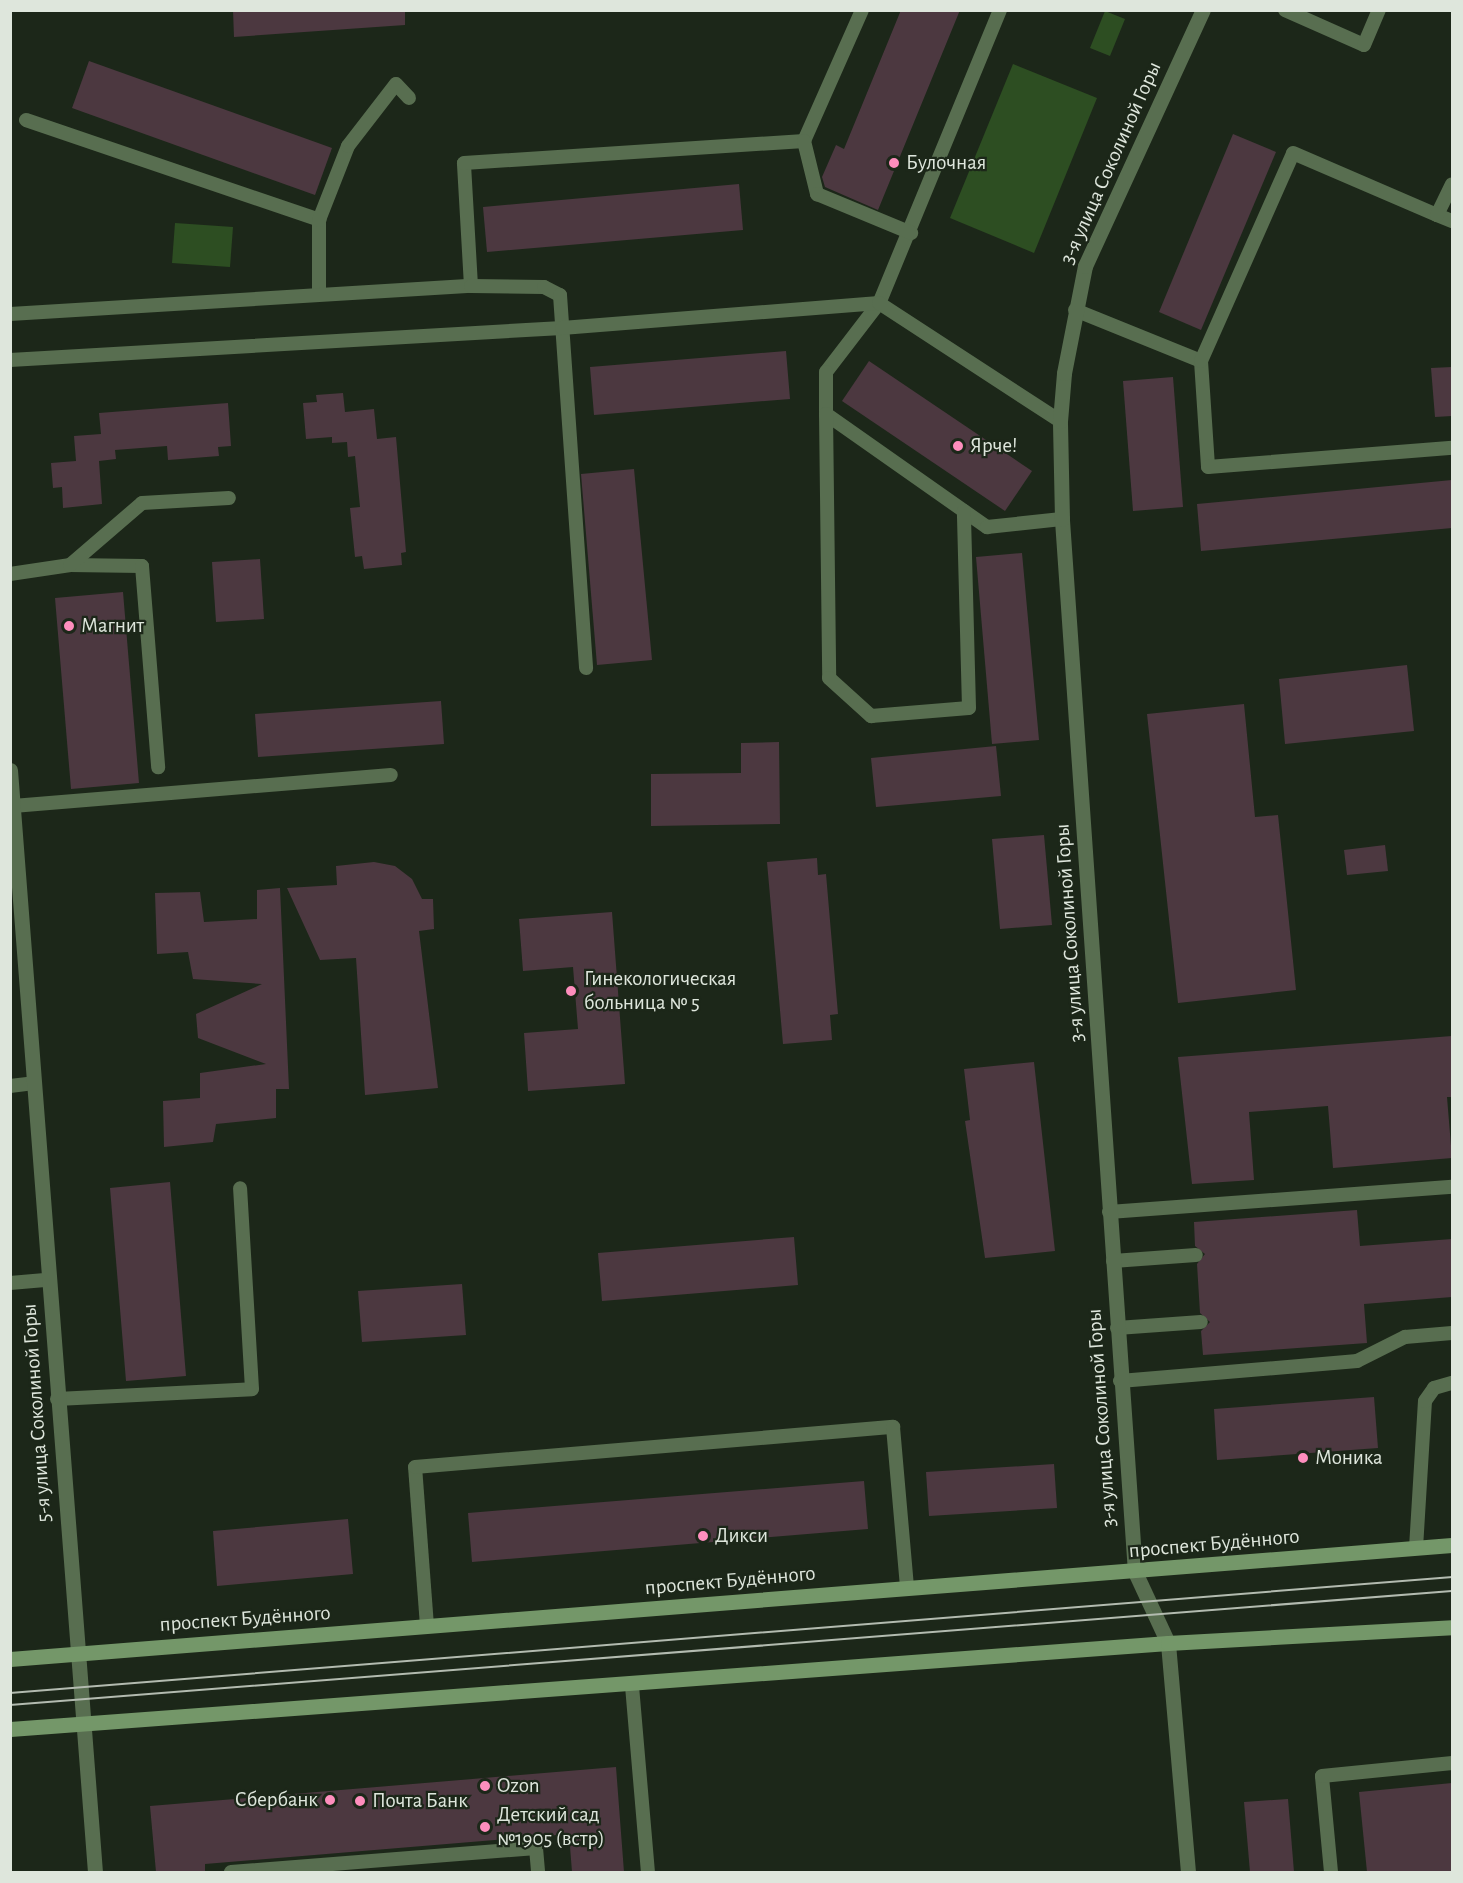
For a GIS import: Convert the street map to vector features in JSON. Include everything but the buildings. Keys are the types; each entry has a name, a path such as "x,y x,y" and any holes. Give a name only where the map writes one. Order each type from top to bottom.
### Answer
{"main road":[{"name":"проспект Будённого","path":"10,1659 1135,1572 1452,1545"},
{"path":"10,1730 632,1686 1168,1643 1452,1627"}],"street":[{"name":"3-я улица Соколиной Горы","path":"1188,1872 1168,1643 1135,1572 1062,519 1060,421 1075,310 1085,266 1116,192 1203,10"},
{"name":"5-я улица Соколиной Горы","path":"10,770 15,893 34,1083 80,1724 95,1872"}],"lane":[{"path":"862,10 804,141 817,194 911,232"},
{"path":"964,511 969,708 870,717 829,678 826,372 879,303 911,232 1000,10"},
{"path":"1285,10 1364,45 1379,10"},
{"path":"319,294 319,220 348,146 396,84 409,98"},
{"path":"26,120 319,220"},
{"path":"471,286 464,163 804,141"},
{"path":"1452,221 1293,153 1201,361 1208,467 1452,448"},
{"path":"1437,214 1452,184"},
{"path":"10,314 471,286 544,287 560,295 586,668"},
{"path":"10,360 562,328 879,303 1060,421"},
{"path":"1075,310 1201,361"},
{"path":"826,414 987,527 1062,519"},
{"path":"70,565 142,503 229,498"},
{"path":"10,574 70,565 142,566 158,766"},
{"path":"13,806 392,775"},
{"path":"10,1086 34,1083"},
{"path":"1109,1212 1452,1187"},
{"path":"57,1399 252,1389 240,1188"},
{"path":"1113,1261 1196,1255"},
{"path":"10,1283 48,1280"},
{"path":"1117,1328 1201,1322"},
{"path":"1120,1381 1357,1361 1405,1337 1452,1333"},
{"path":"1416,1548 1425,1401 1434,1389 1452,1383"},
{"path":"427,1626 415,1467 893,1427 907,1588"},
{"path":"632,1686 648,1872"},
{"path":"1331,1872 1322,1776 1452,1763"},
{"path":"231,1872 536,1848 538,1872"}],"green space":[{"path":"1105,11 1125,19 1110,56 1090,48"},
{"path":"1013,64 1097,98 1034,253 950,218"},
{"path":"175,223 233,227 230,267 172,263"}],"tram line":[{"path":"10,1693 1452,1577"},
{"path":"10,1705 1452,1591"}],"place":[{"name":"Булочная","path":"894,163"},
{"name":"Ярче!","path":"958,446"},
{"name":"Магнит","path":"69,626"},
{"name":"Гинекологическая больница № 5","path":"571,991"},
{"name":"Моника","path":"1303,1458"},
{"name":"Дикси","path":"703,1536"},
{"name":"Ozon","path":"485,1786"},
{"name":"Сбербанк","path":"330,1800"},
{"name":"Почта Банк","path":"360,1801"},
{"name":"Детский сад №1905 (встр)","path":"485,1827"}]}
